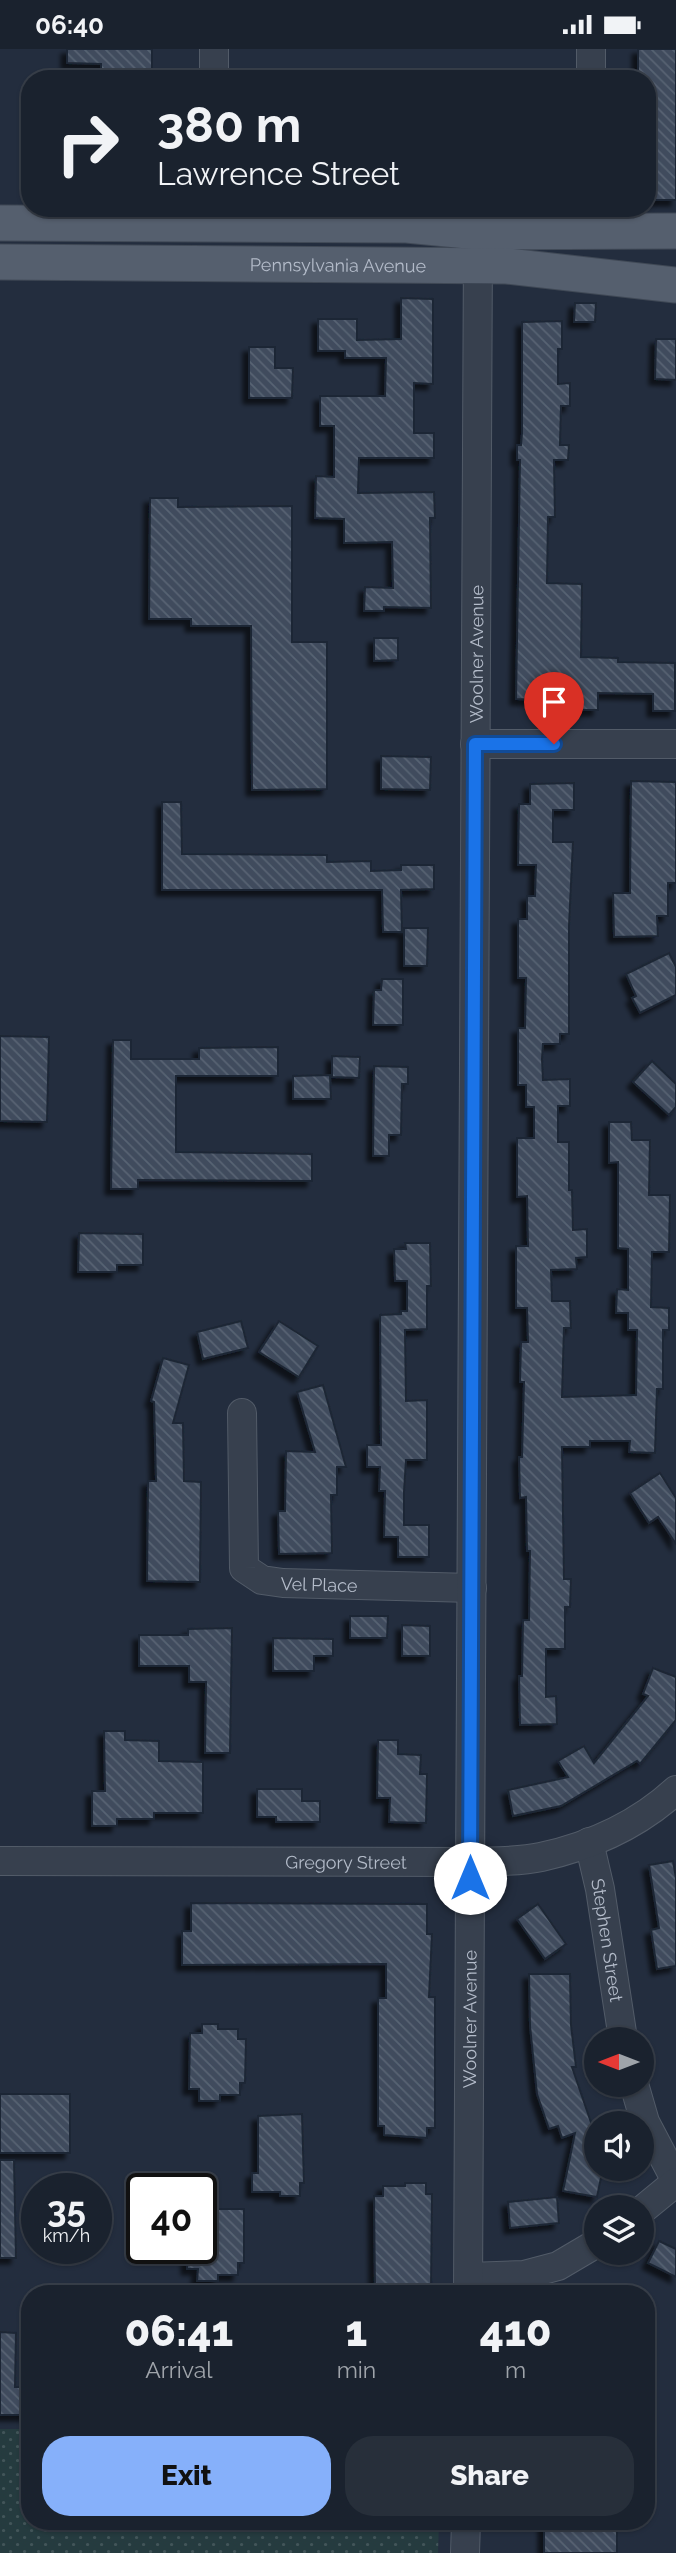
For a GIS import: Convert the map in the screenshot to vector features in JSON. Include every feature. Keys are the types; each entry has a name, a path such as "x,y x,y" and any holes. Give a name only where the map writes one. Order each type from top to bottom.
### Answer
{"main road":[{"path":"0,223 183,217"},
{"path":"235,217 407,225 478,232 589,220 676,231"},
{"name":"Pennsylvania Avenue","path":"0,262 507,266 676,285"}],"street":[{"path":"214,49 214,70"},
{"path":"591,49 591,70"},
{"path":"213,217 213,264"},
{"name":"Woolner Avenue","path":"469,2285 478,232"},
{"path":"475,744 676,744"},
{"name":"Vel Place","path":"242,1413 244,1568 262,1580 283,1583 472,1588"},
{"name":"Gregory Street","path":"0,1861 471,1862 540,1857 611,1835 661,1803 676,1790"},
{"name":"Stephen Street","path":"589,1842 600,1889 621,2027"},
{"path":"638,2097 645,2122 676,2181 654,2200"},
{"path":"469,2285 558,2266 584,2251"},
{"path":"465,2553 466,2530"}],"green space":[{"path":"0,2429 21,2429 21,2530 439,2530 438,2553 0,2553"}],"building":[{"path":"67,49 152,49 152,70 101,70 101,64 67,63"},
{"path":"638,49 676,49 676,200 656,200 656,70 638,70"},
{"path":"401,298 433,299 433,384 414,383 414,433 434,433 434,458 359,458 358,493 434,492 435,518 430,518 431,608 384,607 384,611 364,611 365,587 393,588 392,542 344,543 344,519 315,518 316,476 334,477 334,426 320,426 320,396 385,396 386,358 345,358 345,351 318,351 318,319 357,319 357,340 401,339"},
{"path":"575,303 596,303 595,322 574,322"},
{"path":"562,321 562,349 558,349 558,384 570,383 570,406 561,406 560,445 569,445 568,460 554,460 555,517 548,517 547,583 582,584 581,657 618,658 618,662 675,663 675,711 653,711 653,694 598,693 598,710 537,710 538,700 516,699 520,460 517,460 517,445 521,445 522,433 522,322"},
{"path":"656,339 676,339 676,380 655,379"},
{"path":"249,347 275,347 275,368 293,368 292,398 249,398"},
{"path":"150,498 178,498 178,507 292,506 292,642 327,642 327,789 252,790 251,626 191,626 191,619 149,619"},
{"path":"374,638 398,638 398,660 374,661"},
{"path":"381,756 431,757 430,790 381,789"},
{"path":"631,781 676,782 676,883 668,883 668,916 657,916 658,936 614,937 613,893 630,893"},
{"path":"574,783 574,810 553,810 553,842 573,842 569,926 569,1034 560,1034 560,1044 543,1044 542,1059 543,1080 570,1079 570,1106 558,1106 558,1142 569,1142 569,1190 572,1190 573,1230 587,1229 587,1257 576,1258 577,1269 551,1270 552,1301 570,1301 571,1328 564,1328 562,1397 636,1395 637,1330 628,1330 628,1313 616,1313 617,1289 628,1290 628,1249 618,1248 618,1162 609,1163 609,1122 631,1122 632,1140 650,1140 649,1195 670,1195 669,1252 652,1252 651,1307 669,1308 669,1330 663,1330 663,1389 657,1389 655,1453 629,1452 630,1441 590,1441 590,1447 562,1447 564,1579 571,1579 570,1607 565,1607 565,1649 546,1649 546,1697 556,1696 557,1724 520,1725 519,1676 522,1676 523,1620 529,1620 530,1551 527,1551 526,1497 520,1498 519,1457 522,1457 524,1382 520,1382 521,1342 528,1342 527,1308 516,1308 516,1246 528,1246 527,1196 517,1197 517,1138 534,1138 534,1107 526,1107 526,1085 518,1085 518,1028 525,1028 526,978 518,978 518,919 527,919 527,896 535,896 536,865 518,865 519,804 530,804 530,784"},
{"path":"162,802 181,802 182,854 327,855 327,862 371,861 371,871 401,870 401,865 434,865 434,889 401,890 402,932 383,932 382,890 162,890"},
{"path":"404,928 428,928 427,966 404,966"},
{"path":"669,953 676,967 676,995 640,1013 632,998 636,996 626,974"},
{"path":"382,979 403,979 403,1025 373,1025 374,990 381,990"},
{"path":"0,1036 49,1037 47,1122 0,1121"},
{"path":"113,1040 131,1040 131,1059 199,1059 199,1048 278,1047 278,1076 176,1076 176,1152 312,1154 312,1181 138,1180 138,1189 111,1189"},
{"path":"332,1056 360,1057 359,1078 332,1077"},
{"path":"652,1061 676,1084 676,1107 669,1115 633,1082"},
{"path":"374,1066 408,1067 408,1084 402,1084 401,1135 389,1135 389,1156 373,1156"},
{"path":"330,1075 331,1099 293,1099 293,1076"},
{"path":"79,1233 143,1234 143,1265 117,1265 117,1272 78,1272"},
{"path":"405,1243 430,1243 431,1286 427,1286 427,1329 405,1330 406,1401 427,1400 427,1460 406,1460 404,1492 404,1525 429,1525 429,1557 398,1557 398,1537 384,1537 385,1491 379,1491 380,1467 367,1467 367,1445 381,1445 380,1315 407,1311 407,1281 395,1281 394,1249 406,1249"},
{"path":"241,1321 248,1348 203,1359 197,1332"},
{"path":"279,1321 318,1346 299,1377 259,1352"},
{"path":"163,1358 189,1365 173,1423 183,1423 184,1481 201,1482 200,1582 147,1581 148,1481 156,1481 154,1402 151,1401"},
{"path":"323,1385 346,1467 337,1467 337,1495 331,1495 332,1553 279,1554 278,1511 285,1511 286,1451 315,1452 297,1392"},
{"path":"660,1473 676,1498 676,1544 658,1517 649,1523 630,1493"},
{"path":"350,1616 388,1616 387,1638 350,1638"},
{"path":"402,1625 430,1626 430,1656 402,1656"},
{"path":"232,1628 230,1753 205,1753 206,1682 189,1682 189,1666 139,1666 139,1635 188,1635 188,1629"},
{"path":"273,1638 333,1639 333,1656 314,1656 314,1671 273,1671"},
{"path":"653,1668 676,1677 676,1720 640,1764 637,1761 561,1806 513,1816 508,1790 568,1777 558,1761 584,1746 594,1763 648,1696 643,1694"},
{"path":"104,1731 125,1731 125,1740 159,1741 159,1761 203,1762 203,1813 154,1813 154,1819 117,1819 117,1826 92,1826 92,1791 105,1791"},
{"path":"378,1740 398,1740 398,1754 421,1755 420,1774 427,1774 426,1823 389,1822 390,1798 377,1798"},
{"path":"257,1789 302,1789 302,1801 320,1801 320,1822 276,1822 276,1817 257,1817"},
{"path":"673,1861 676,1878 676,1966 657,1969 651,1930 659,1928 649,1865"},
{"path":"191,1903 427,1904 427,1934 432,1934 429,1997 435,1997 435,2128 427,2128 427,2138 384,2135 384,2126 378,2126 378,1998 386,1998 386,1964 182,1965 182,1931 191,1931"},
{"path":"538,1904 566,1944 545,1959 517,1919"},
{"path":"529,1974 570,1974 571,2025 576,2067 572,2067 587,2111 584,2111 584,2181 600,2181 597,2195 563,2191 575,2133 562,2138 558,2126 549,2129 537,2094 530,2026"},
{"path":"202,2024 218,2024 218,2029 238,2029 238,2039 246,2039 245,2083 240,2083 240,2095 220,2095 220,2101 199,2101 199,2089 189,2089 190,2033 202,2033"},
{"path":"0,2094 70,2094 70,2153 0,2153"},
{"path":"302,2114 304,2183 300,2183 300,2196 280,2196 280,2192 252,2192 252,2173 258,2173 258,2116"},
{"path":"0,2160 14,2160 16,2258 0,2258"},
{"path":"405,2183 426,2183 426,2194 432,2194 431,2285 375,2285 374,2196 383,2196 383,2186 405,2186"},
{"path":"557,2197 559,2223 510,2228 508,2202"},
{"path":"217,2209 244,2209 244,2263 238,2263 238,2275 218,2275 218,2281 197,2281 198,2269 187,2269 187,2264 217,2264"},
{"path":"659,2241 676,2249 676,2277 652,2265"},
{"path":"0,2332 16,2333 15,2387 21,2387 21,2415 0,2415"},
{"path":"544,2530 617,2530 617,2553 544,2553"}],"route":[{"path":"470,1878 475,744 554,744"}]}
